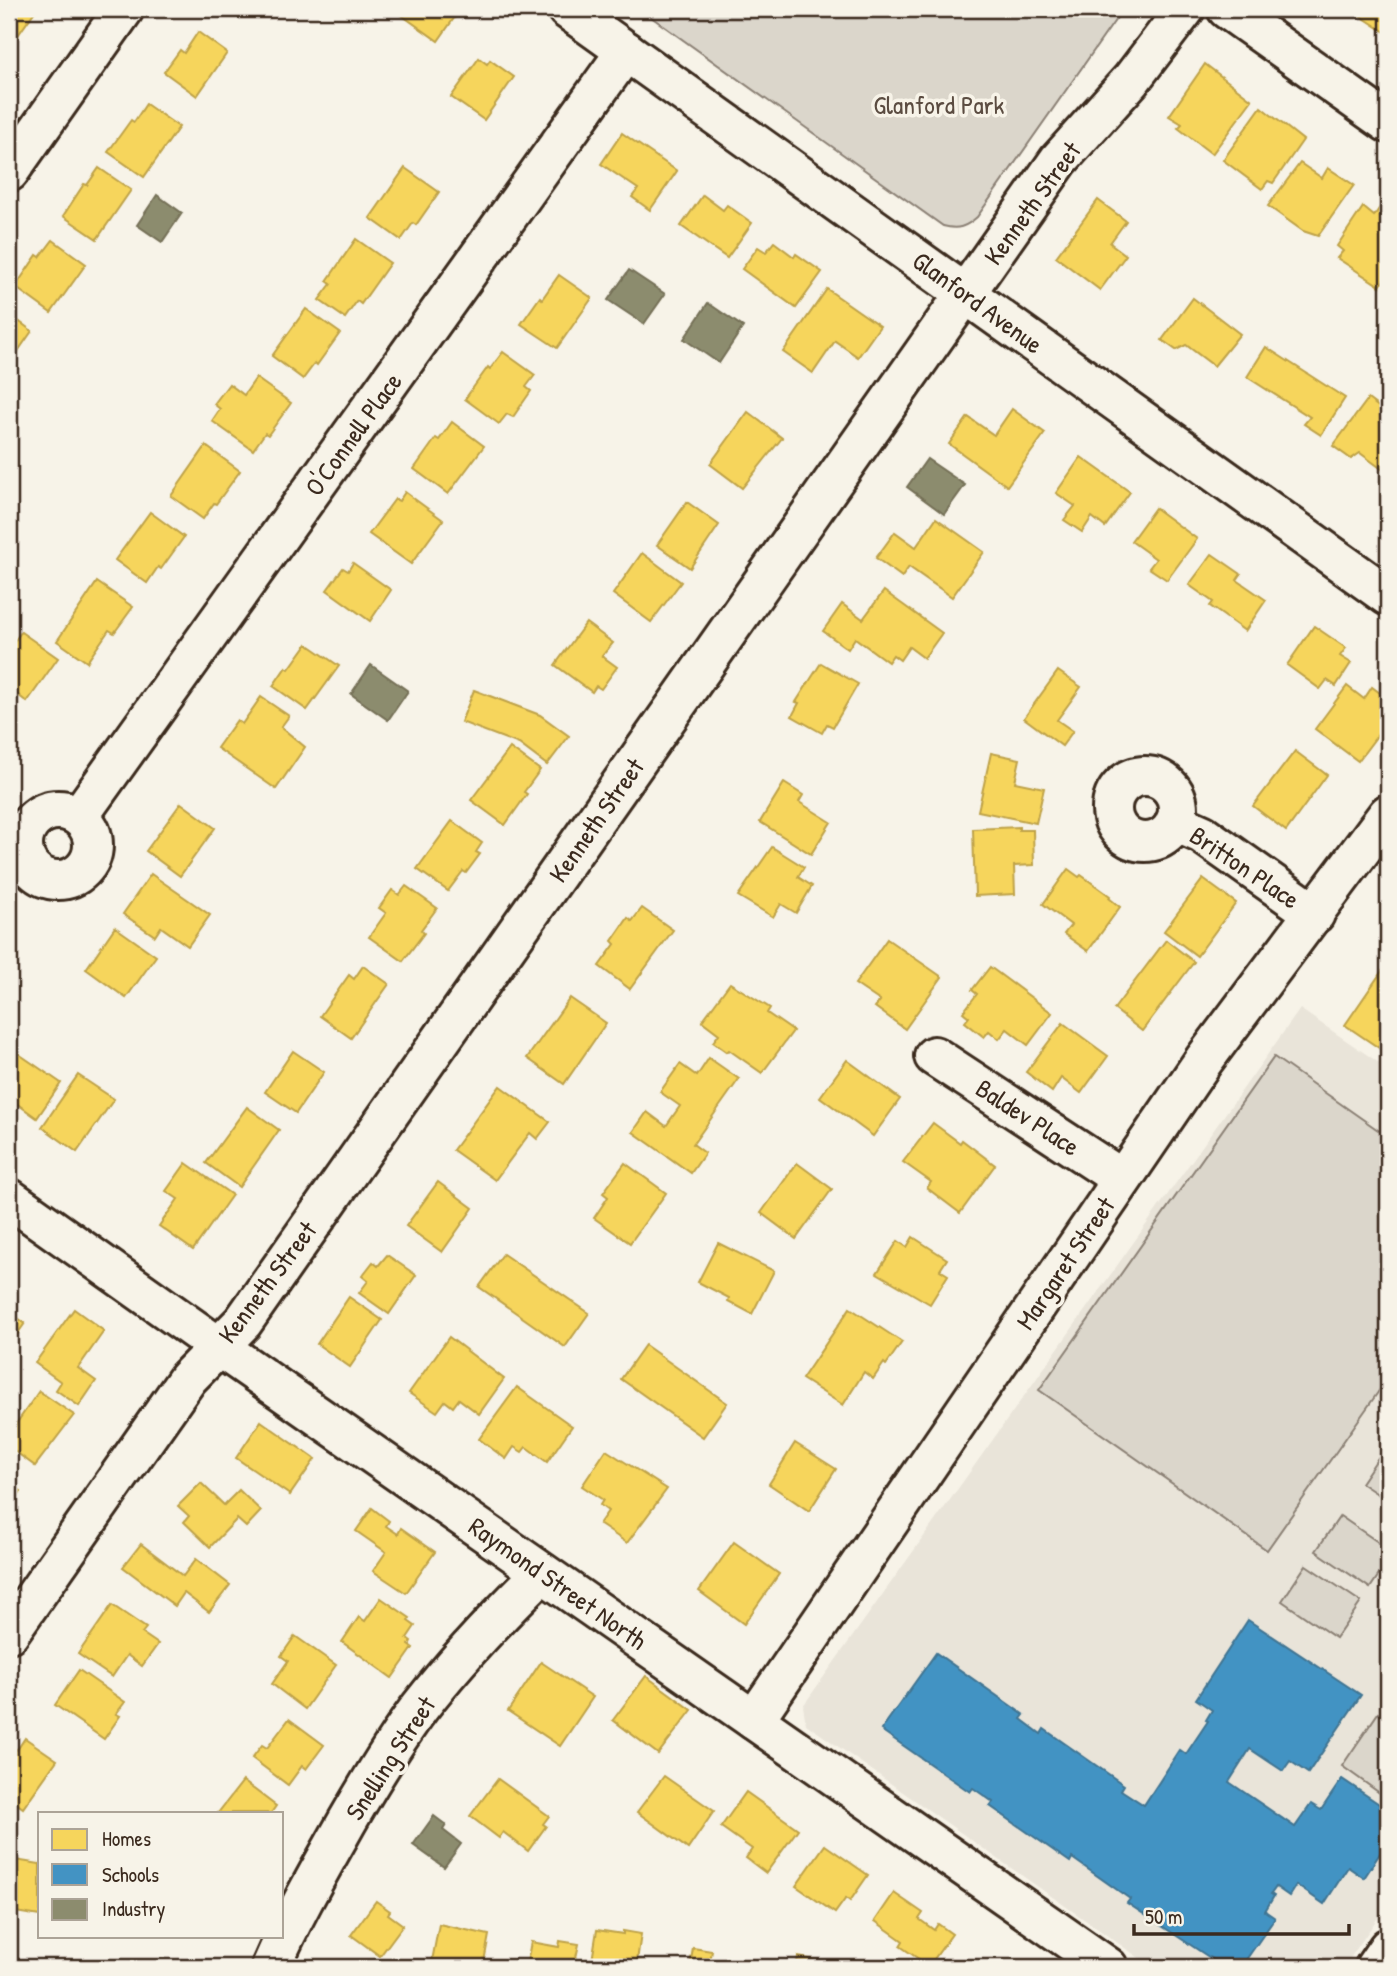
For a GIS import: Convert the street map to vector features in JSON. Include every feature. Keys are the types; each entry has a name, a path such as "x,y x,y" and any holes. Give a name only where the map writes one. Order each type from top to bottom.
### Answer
{"street":[{"path":"9,172 124,9"},
{"name":"Glanford Avenue","path":"567,9 1388,596"},
{"name":"Kenneth Street","path":"11,1625 188,1378 243,1322 1059,160 1131,80 1185,9"},
{"path":"1227,9 1388,123"},
{"name":"O'Connell Place","path":"79,816 626,51"},
{"name":"Margaret Street","path":"754,1720 1204,1060 1388,814"},
{"name":"Britton Place","path":"1175,822 1202,834 1315,914"},
{"name":"Baldev Place","path":"934,1056 1122,1179"},
{"name":"Raymond Street North","path":"9,1198 1108,1967"},
{"name":"Snelling Street","path":"271,1967 319,1871 389,1752 450,1671 496,1618 542,1573"},
{"path":"1374,1967 1388,1948"}],"shaded area":[{"path":"1300,1009 1388,1069 1388,1903 1344,1967 1152,1967 806,1724 803,1706"}],"green space":[{"name":"Glanford Park","path":"640,9 1123,9 977,217 965,225 953,228 943,226"},
{"path":"1274,1057 1388,1137 1388,1378 1267,1550 1039,1390"},
{"path":"1388,1443 1388,1501 1361,1483"},
{"path":"1340,1516 1388,1549 1388,1561 1370,1588 1316,1551"},
{"path":"1306,1565 1361,1602 1336,1638 1282,1601"},
{"path":"1378,1713 1388,1720 1388,1799 1342,1766"}],"building: Homes":[{"path":"9,9 35,11 9,48"},
{"path":"393,9 450,9 457,14 438,41"},
{"path":"1350,9 1388,9 1388,34"},
{"path":"198,32 227,53 197,96 164,72 180,50 184,53"},
{"path":"479,58 487,64 490,60 514,77 484,120 451,97"},
{"path":"1205,64 1252,100 1212,154 1178,128 1182,124 1169,116"},
{"path":"146,104 179,127 144,177 108,152"},
{"path":"1261,107 1303,140 1273,183 1268,181 1262,189 1223,160"},
{"path":"622,133 677,171 650,210 632,197 638,189 601,164"},
{"path":"1300,163 1322,178 1328,168 1354,185 1318,236 1303,231 1268,206"},
{"path":"99,168 131,190 97,239 63,216 84,184 87,185"},
{"path":"405,168 439,192 416,225 413,223 401,240 370,218"},
{"path":"703,195 723,210 727,205 752,223 727,258 681,226"},
{"path":"1098,200 1126,221 1110,243 1126,255 1100,290 1056,257"},
{"path":"1385,200 1388,203 1388,274 1380,286 1337,258 1343,251 1337,246 1363,207 1374,216"},
{"path":"356,239 390,263 361,304 357,301 345,318 319,300 331,284 327,281"},
{"path":"53,240 86,264 51,313 15,287 37,255 40,257"},
{"path":"774,242 794,257 796,254 822,272 796,308 742,269 758,247 766,252"},
{"path":"559,275 592,298 557,348 521,324"},
{"path":"827,289 880,326 858,357 835,341 813,373 783,352"},
{"path":"1193,298 1240,334 1214,366 1186,345 1176,350 1162,340"},
{"path":"306,309 340,333 317,365 315,363 303,379 272,356"},
{"path":"9,314 32,331 9,364"},
{"path":"1266,347 1345,398 1321,435 1304,424 1310,417 1247,377"},
{"path":"503,352 535,375 526,387 531,391 513,417 507,414 499,424 465,399 488,367 490,369"},
{"path":"256,378 291,403 268,435 265,433 253,450 212,421 220,409 214,404 229,384 244,395"},
{"path":"1368,399 1388,414 1386,472 1360,453 1351,459 1333,446"},
{"path":"1012,409 1045,433 1007,486 949,444 968,417 994,435"},
{"path":"748,412 782,438 742,488 710,464"},
{"path":"452,422 484,446 448,494 414,469 436,438 439,440"},
{"path":"206,446 240,471 203,519 171,496"},
{"path":"1081,457 1130,492 1105,527 1092,517 1082,532 1064,520 1075,506 1056,493"},
{"path":"405,492 443,520 411,564 369,534 395,499 399,501"},
{"path":"687,502 719,525 690,568 657,545"},
{"path":"1155,508 1197,539 1167,580 1149,568 1156,559 1131,541"},
{"path":"150,512 184,537 161,569 158,567 147,583 115,560"},
{"path":"936,518 984,552 952,597 909,567 902,577 876,558 895,532 916,547"},
{"path":"642,553 681,582 651,622 613,594"},
{"path":"1212,554 1241,574 1237,580 1266,600 1245,631 1210,606 1213,602 1189,585"},
{"path":"353,563 391,590 370,621 327,590 343,568 348,571"},
{"path":"97,582 133,607 114,633 109,630 87,662 57,641"},
{"path":"884,591 942,633 924,658 909,647 900,660 893,655 888,662 855,638 848,649 823,631 842,604 863,619"},
{"path":"586,623 613,643 602,656 617,667 601,689 596,686 592,692 555,665"},
{"path":"1314,626 1346,648 1340,656 1351,663 1336,686 1327,680 1320,689 1287,665"},
{"path":"21,632 58,658 27,702 9,688 9,649"},
{"path":"307,644 339,666 307,710 273,686"},
{"path":"821,663 858,684 833,727 827,724 822,733 792,716 799,703 796,702"},
{"path":"1058,671 1081,687 1057,720 1073,731 1062,746 1024,718"},
{"path":"1347,686 1364,699 1372,687 1388,699 1388,721 1358,761 1315,729"},
{"path":"474,690 540,715 569,736 547,765 519,744 461,722"},
{"path":"261,697 289,716 281,727 305,747 276,789 217,748 237,720 242,724"},
{"path":"510,748 540,770 505,825 471,800"},
{"path":"1295,751 1327,775 1286,831 1253,806"},
{"path":"991,753 1020,759 1015,782 1044,788 1036,823 978,811"},
{"path":"784,783 803,795 799,802 831,822 811,854 760,822"},
{"path":"181,803 215,828 180,876 146,851"},
{"path":"452,821 482,843 476,852 480,854 448,891 417,869"},
{"path":"1019,827 1019,830 1033,830 1034,865 1014,866 1015,894 975,896 973,829"},
{"path":"772,847 804,867 798,877 812,886 796,913 781,904 773,917 738,896"},
{"path":"1068,869 1110,896 1120,907 1088,951 1064,934 1071,925 1043,904"},
{"path":"151,874 210,915 188,946 161,927 155,936 123,914"},
{"path":"1203,879 1236,903 1197,956 1164,931"},
{"path":"406,886 437,908 421,930 424,933 403,961 369,937 386,913 379,908 392,890 399,895"},
{"path":"642,908 673,930 630,989 599,966 615,944 612,941 628,918 632,921"},
{"path":"115,927 156,956 126,998 86,969"},
{"path":"887,939 942,977 905,1029 875,1007 880,1001 855,984"},
{"path":"1166,940 1194,962 1142,1031 1114,1009"},
{"path":"363,966 389,984 351,1038 320,1016 349,975 354,979"},
{"path":"990,967 1052,1013 1028,1045 1007,1029 999,1039 989,1031 984,1037 965,1022 969,1017 963,1012 977,994 972,990"},
{"path":"1382,971 1388,975 1388,1054 1345,1025"},
{"path":"730,983 770,1008 767,1013 793,1031 762,1073 713,1042 719,1034 702,1021"},
{"path":"570,998 606,1023 564,1084 527,1058"},
{"path":"1063,1023 1108,1056 1081,1093 1061,1078 1052,1092 1026,1072"},
{"path":"13,1050 61,1083 37,1118 9,1098 9,1057"},
{"path":"293,1051 324,1072 296,1113 265,1092"},
{"path":"709,1058 739,1079 693,1144 705,1153 691,1173 633,1132 647,1112 666,1126 680,1106 660,1092 680,1064 697,1076"},
{"path":"847,1060 900,1099 873,1136 820,1097"},
{"path":"78,1075 114,1099 77,1152 42,1127"},
{"path":"500,1086 550,1122 537,1139 530,1133 495,1180 453,1150"},
{"path":"247,1107 279,1130 239,1187 206,1163"},
{"path":"933,1123 960,1143 962,1140 995,1165 960,1213 927,1188 931,1182 903,1162"},
{"path":"186,1163 232,1195 193,1250 159,1226 178,1199 166,1191"},
{"path":"625,1163 666,1193 630,1243 594,1218 608,1197 603,1193"},
{"path":"797,1163 832,1189 796,1239 761,1213"},
{"path":"438,1182 473,1208 442,1252 406,1226"},
{"path":"913,1237 947,1259 940,1270 948,1275 930,1304 877,1273 898,1241 907,1247"},
{"path":"718,1243 774,1271 752,1314 698,1282"},
{"path":"503,1254 589,1313 565,1347 479,1287"},
{"path":"387,1255 416,1275 389,1314 359,1293 368,1281 362,1276 373,1262 378,1266"},
{"path":"349,1297 382,1320 350,1367 317,1344"},
{"path":"850,1308 902,1342 873,1379 864,1372 843,1405 802,1379"},
{"path":"74,1309 104,1331 78,1368 96,1381 79,1406 56,1390 61,1382 35,1363"},
{"path":"9,1312 25,1323 9,1346"},
{"path":"449,1337 504,1379 479,1414 459,1399 453,1407 445,1401 437,1412 409,1393"},
{"path":"645,1345 727,1403 703,1437 621,1379"},
{"path":"517,1387 572,1426 547,1462 526,1447 522,1452 514,1447 506,1459 479,1439"},
{"path":"39,1391 74,1415 35,1466 9,1447 9,1434"},
{"path":"261,1421 315,1459 290,1495 236,1458"},
{"path":"795,1443 836,1469 809,1511 769,1484"},
{"path":"606,1450 667,1489 627,1543 599,1524 608,1511 600,1505 603,1500 582,1486"},
{"path":"9,1483 21,1491 9,1508"},
{"path":"201,1483 224,1505 239,1490 261,1511 246,1527 237,1519 210,1547 184,1522 189,1516 178,1506"},
{"path":"372,1508 389,1521 386,1526 398,1534 401,1528 435,1552 406,1593 373,1571 386,1552 356,1531"},
{"path":"734,1542 779,1574 744,1624 699,1591"},
{"path":"141,1544 183,1576 196,1559 230,1585 209,1612 184,1593 175,1606 123,1567"},
{"path":"381,1598 410,1618 408,1621 415,1626 407,1638 413,1648 392,1678 342,1642 359,1617 365,1621"},
{"path":"112,1605 146,1628 142,1633 158,1644 142,1666 127,1655 112,1677 78,1654"},
{"path":"295,1636 336,1665 305,1709 272,1684 288,1661 281,1656"},
{"path":"541,1662 593,1697 560,1746 508,1711"},
{"path":"79,1670 125,1702 116,1714 120,1716 104,1739 55,1705"},
{"path":"646,1676 692,1710 658,1754 613,1720"},
{"path":"289,1719 324,1745 306,1769 302,1766 288,1785 252,1758 262,1745 267,1748"},
{"path":"25,1738 57,1760 23,1808 9,1798 9,1750 12,1746 17,1750"},
{"path":"664,1776 714,1811 688,1849 637,1812"},
{"path":"498,1779 549,1816 543,1824 546,1826 528,1851 503,1832 499,1838 470,1816"},
{"path":"243,1781 276,1806 272,1812 219,1812"},
{"path":"746,1792 798,1829 766,1873 746,1858 752,1849 721,1827"},
{"path":"825,1845 868,1875 850,1901 846,1898 835,1913 796,1886"},
{"path":"9,1859 38,1864 38,1916 9,1911"},
{"path":"894,1893 923,1913 919,1919 934,1930 938,1924 952,1934 929,1966 900,1946 903,1941 875,1921"},
{"path":"376,1901 403,1925 380,1956 351,1935"},
{"path":"439,1924 489,1935 483,1967 462,1967 432,1961"},
{"path":"597,1930 641,1934 637,1961 649,1963 648,1967 591,1967"},
{"path":"560,1941 579,1944 574,1967 526,1967 531,1942 559,1947"},
{"path":"693,1948 712,1951 709,1967 690,1967"},
{"path":"798,1957 837,1964 837,1967 796,1967"}],"building: Schools":[{"path":"1248,1620 1361,1695 1308,1773 1290,1761 1283,1771 1250,1749 1229,1782 1295,1827 1311,1804 1321,1810 1342,1779 1388,1810 1388,1841 1364,1878 1348,1867 1324,1904 1296,1885 1289,1896 1276,1887 1265,1911 1275,1918 1241,1967 1224,1967 1127,1903 1130,1899 1072,1858 1070,1862 990,1806 993,1802 973,1788 970,1792 881,1730 936,1653 1024,1715 1021,1719 1041,1734 1044,1729 1124,1785 1121,1790 1144,1805 1180,1750 1186,1754 1208,1721 1206,1720 1212,1710 1196,1699"}],"building: Industry":[{"path":"157,195 182,213 162,242 137,225"},
{"path":"629,270 665,294 644,324 608,300"},
{"path":"708,303 743,327 719,363 684,339"},
{"path":"927,459 965,485 944,514 907,487"},
{"path":"371,665 408,691 388,720 351,694"},
{"path":"434,1816 446,1825 443,1830 461,1844 444,1867 413,1845"}]}
